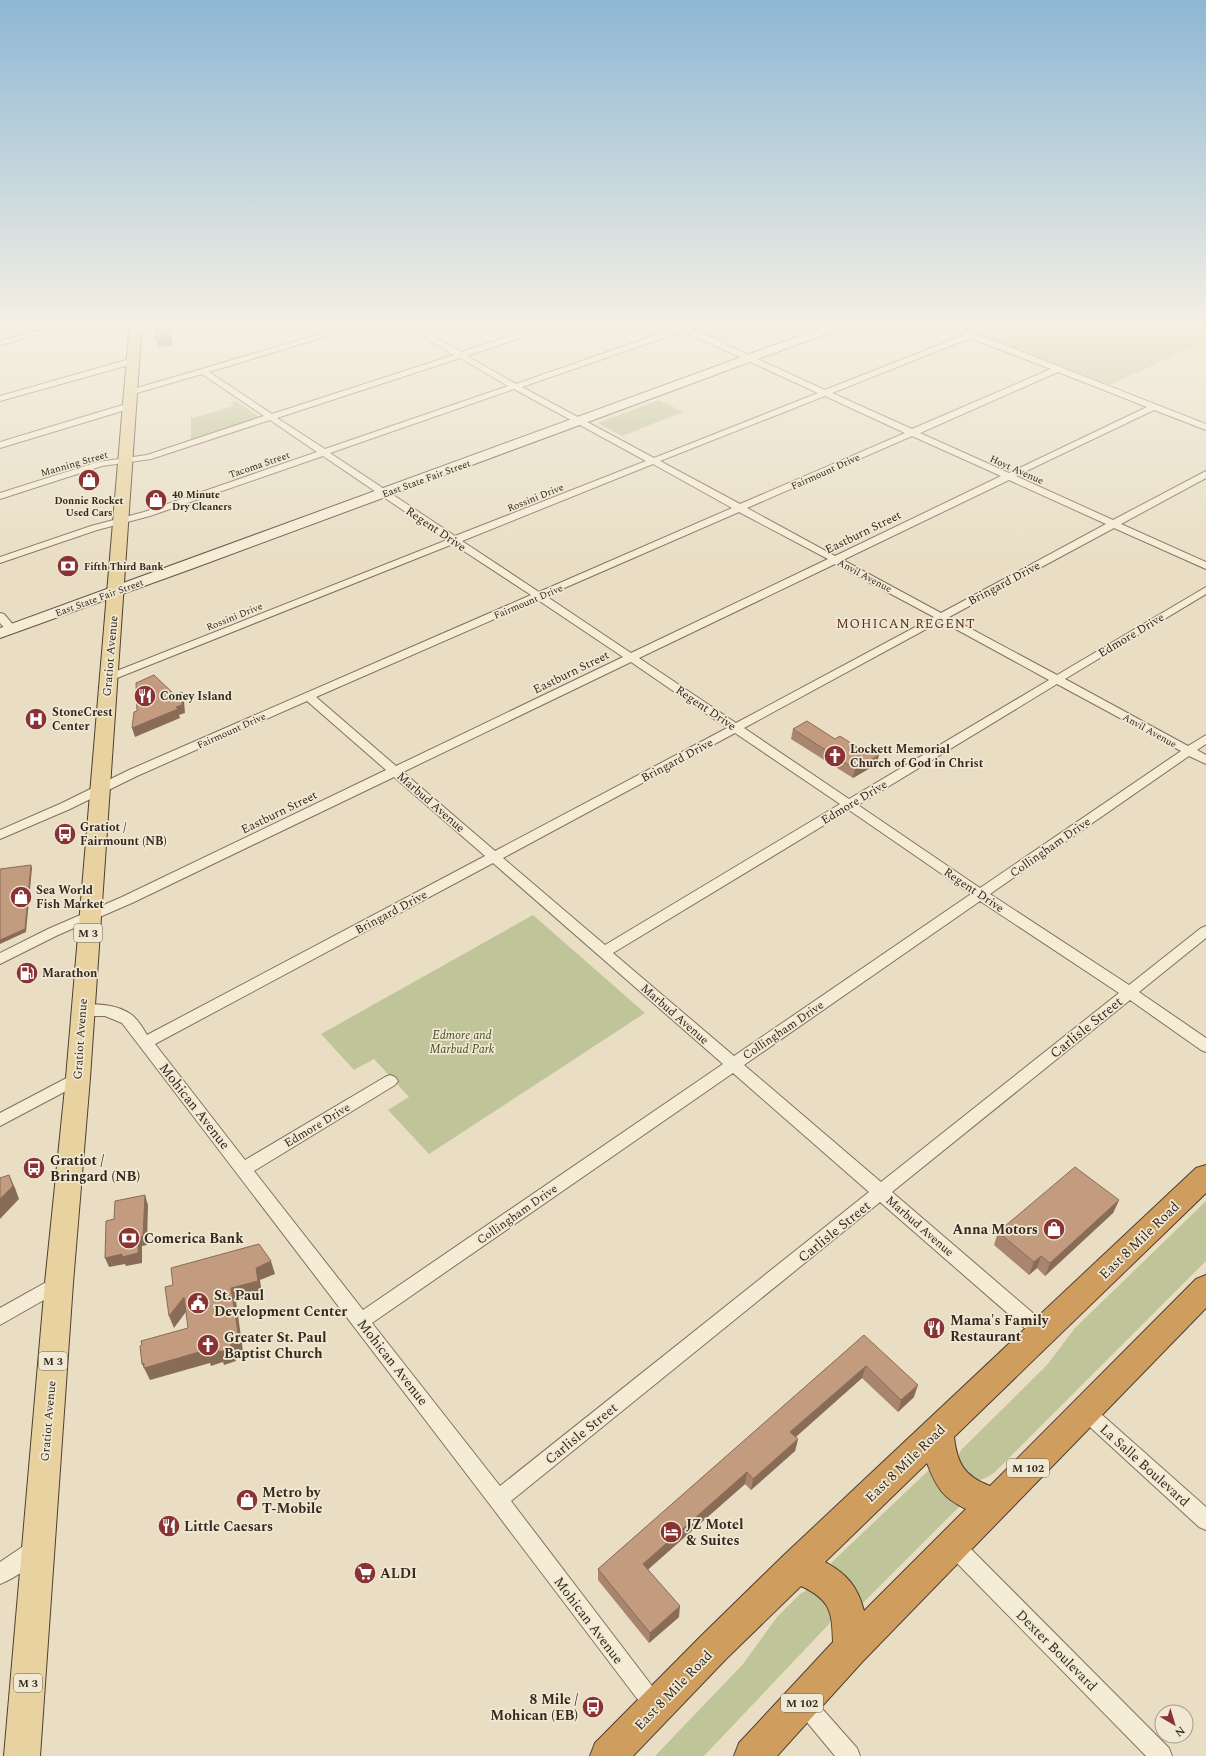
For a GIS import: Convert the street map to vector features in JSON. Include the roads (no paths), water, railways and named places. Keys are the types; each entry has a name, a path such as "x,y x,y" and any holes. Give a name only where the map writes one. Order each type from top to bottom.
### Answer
{"highway":[{"name":"East 8 Mile Road","path":"608,1756 655,1707 796,1567 1206,1176"},
{"name":"M 102","path":"752,1756 851,1649 1206,1288"},
{"path":"938,1431 939,1454 948,1476 964,1491 993,1503"},
{"path":"796,1567 825,1579 841,1594 850,1621 851,1649"}],"main road":[{"name":"Gratiot Avenue","path":"22,1756 59,1283 78,1078 89,916 130,403"}],"street":[{"path":"0,445 121,403"},
{"name":"Regent Drive","path":"249,403 454,541 632,658 981,895 1130,993 1206,1046"},
{"name":"Manning Street","path":"0,496 101,464 148,457 313,403"},
{"name":"Tacoma Street","path":"0,560 121,520 147,514 467,403"},
{"name":"Anvil Avenue","path":"547,403 1206,760"},
{"name":"East State Fair Street","path":"6,631 630,403"},
{"name":"Rossini Drive","path":"108,678 800,403"},
{"name":"Hoyt Avenue","path":"847,403 1206,566"},
{"name":"Fairmount Drive","path":"0,835 66,806 100,788 308,696 981,403"},
{"path":"1143,403 1206,427"},
{"name":"Eastburn Street","path":"0,959 53,932 127,900 1153,407"},
{"name":"Bringard Drive","path":"146,1042 736,728 1206,474"},
{"name":"Edmore Drive","path":"604,952 1206,590"},
{"path":"0,616 6,631"},
{"name":"Marbud Avenue","path":"308,696 1042,1332"},
{"name":"Collingham Drive","path":"361,1321 1206,739"},
{"name":"Carlisle Street","path":"498,1499 1206,931"},
{"name":"Mohican Avenue","path":"82,1011 103,1009 116,1012 127,1019 146,1042 498,1499 655,1707"},
{"path":"0,1120 78,1078"},
{"name":"Edmore Drive","path":"244,1169 390,1081"},
{"path":"0,1317 59,1283"},
{"name":"La Salle Boulevard","path":"1085,1411 1206,1520"},
{"name":"Dexter Boulevard","path":"954,1545 1161,1756"},
{"path":"0,1574 38,1548"},
{"path":"803,1702 850,1756"}],"place":[{"name":"Donnie Rocket Used Cars","path":"89,480"},
{"name":"40 Minute Dry Cleaners","path":"156,500"},
{"name":"Fifth Third Bank","path":"68,566"},
{"name":"Coney Island","path":"145,696"},
{"name":"StoneCrest Center","path":"36,719"},
{"name":"Lockett Memorial Church of God in Christ","path":"835,756"},
{"name":"Gratiot / Fairmount (NB)","path":"65,834"},
{"name":"Sea World Fish Market","path":"21,897"},
{"name":"Marathon","path":"27,973"},
{"name":"Gratiot / Bringard (NB)","path":"34,1168"},
{"name":"Anna Motors","path":"1054,1229"},
{"name":"Comerica Bank","path":"129,1238"},
{"name":"St. Paul Development Center","path":"198,1303"},
{"name":"Mama's Family Restaurant","path":"934,1328"},
{"name":"Greater St. Paul Baptist Church","path":"208,1345"},
{"name":"Metro by T-Mobile","path":"247,1500"},
{"name":"Little Caesars","path":"169,1526"},
{"name":"JZ Motel & Suites","path":"671,1532"},
{"name":"ALDI","path":"365,1573"},
{"name":"8 Mile / Mohican (EB)","path":"593,1707"}],"district":[{"name":"MOHICAN REGENT","path":"906,623"}],"park label":[{"name":"Edmore and Marbud Park","path":"462,1042"}]}
